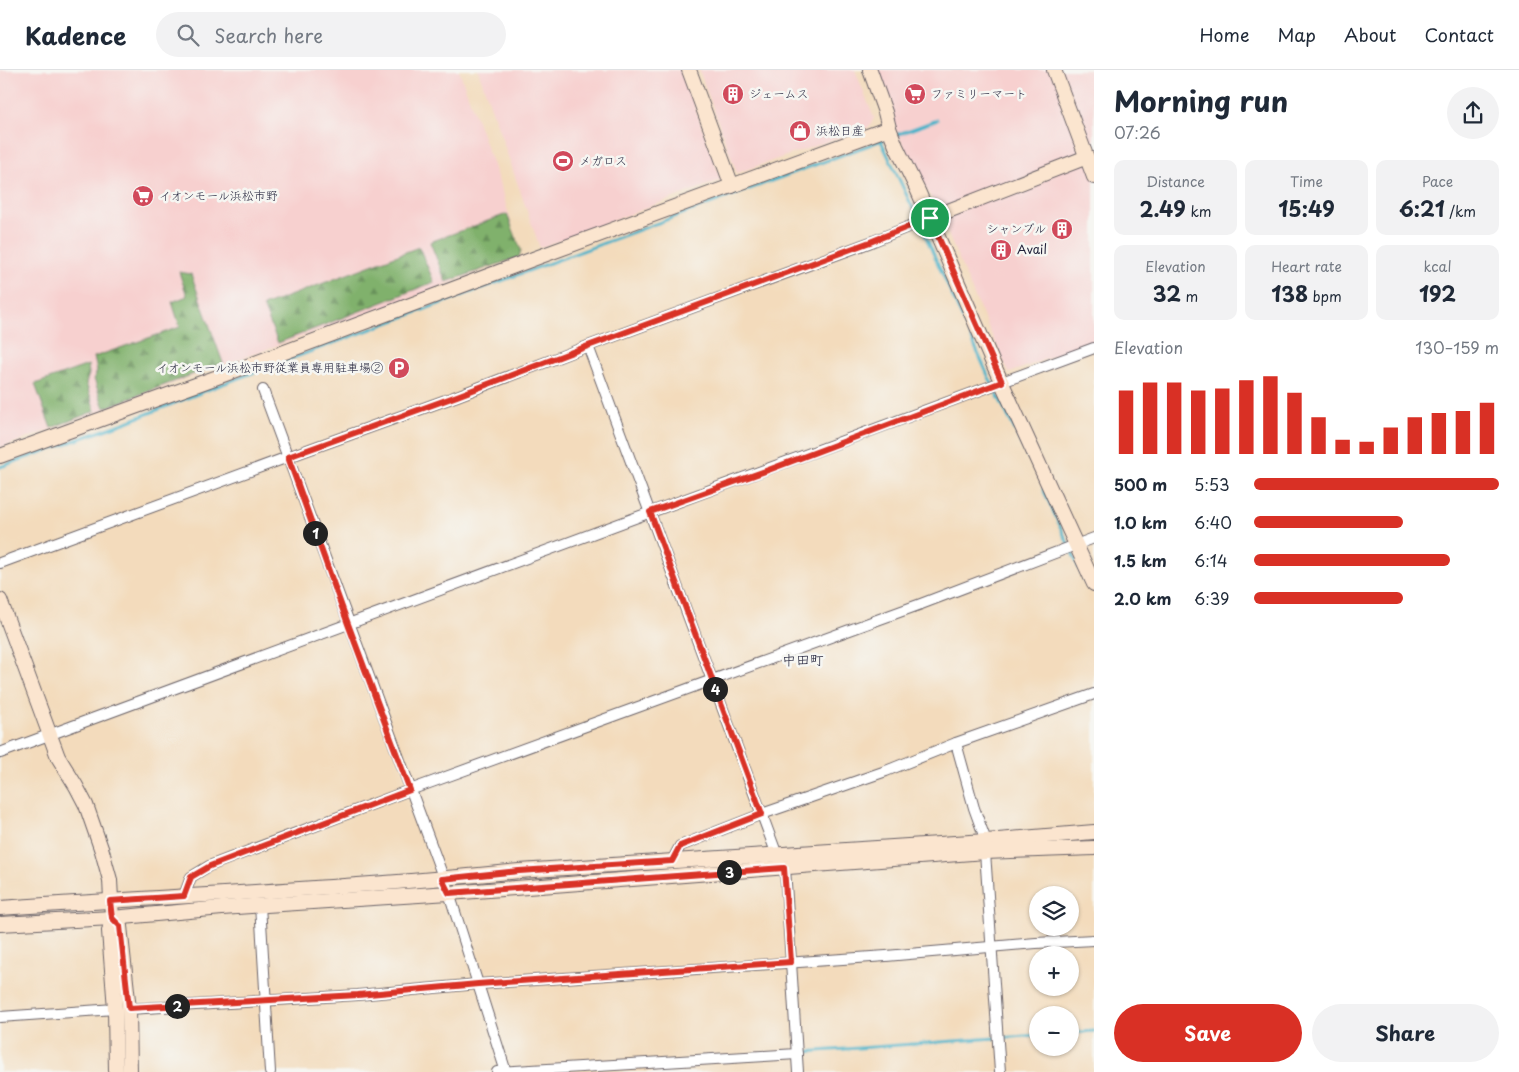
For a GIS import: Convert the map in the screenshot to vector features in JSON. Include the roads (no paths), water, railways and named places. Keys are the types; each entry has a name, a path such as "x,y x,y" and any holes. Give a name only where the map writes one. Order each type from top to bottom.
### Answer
{"street":[{"path":"689,70 732,186"},
{"path":"870,70 885,112 882,130 930,218 1002,382 1093,578"},
{"path":"1054,70 1094,177"},
{"path":"0,456 882,130"},
{"path":"0,563 862,246 1087,157"},
{"path":"588,346 777,855"},
{"path":"0,753 1094,348"},
{"path":"263,390 442,879 449,893 505,1072"},
{"path":"184,896 191,877 210,866 711,679 921,604 1094,538"},
{"path":"0,600 58,757 86,805 110,880 112,918 120,926 122,1009 130,1072"},
{"path":"672,861 680,846 762,814 886,772 956,743 1094,694"},
{"path":"956,743 985,846 1000,1072"},
{"path":"0,924 112,918 784,868 1094,832"},
{"path":"0,908 324,888 519,871 777,855 985,846 1094,848"},
{"path":"784,868 798,1072"},
{"path":"260,906 270,1072"},
{"path":"0,1017 358,995 478,984 1094,940"},
{"path":"116,1072 122,1009"},
{"path":"497,1072 797,1054"}],"waterway":[{"path":"896,135 937,120"},
{"path":"0,467 127,422 220,385 888,138"},
{"path":"881,141 990,380 1029,458"},
{"path":"1043,489 1086,583 1089,582"},
{"path":"1079,1032 1094,1031"},
{"path":"1000,1038 1029,1036"},
{"path":"804,1052 995,1038"}],"place":[{"name":"ジェームス","path":"733,94"},
{"name":"ファミリーマート","path":"915,94"},
{"name":"浜松日産","path":"800,131"},
{"name":"メガロス","path":"563,161"},
{"name":"イオンモール浜松市野","path":"143,196"},
{"name":"シャンブル","path":"1062,229"},
{"name":"Avail","path":"1001,250"},
{"name":"イオンモール浜松市野従業員専用駐車場②","path":"399,368"}],"district":[{"name":"中田町","path":"803,660"}]}
